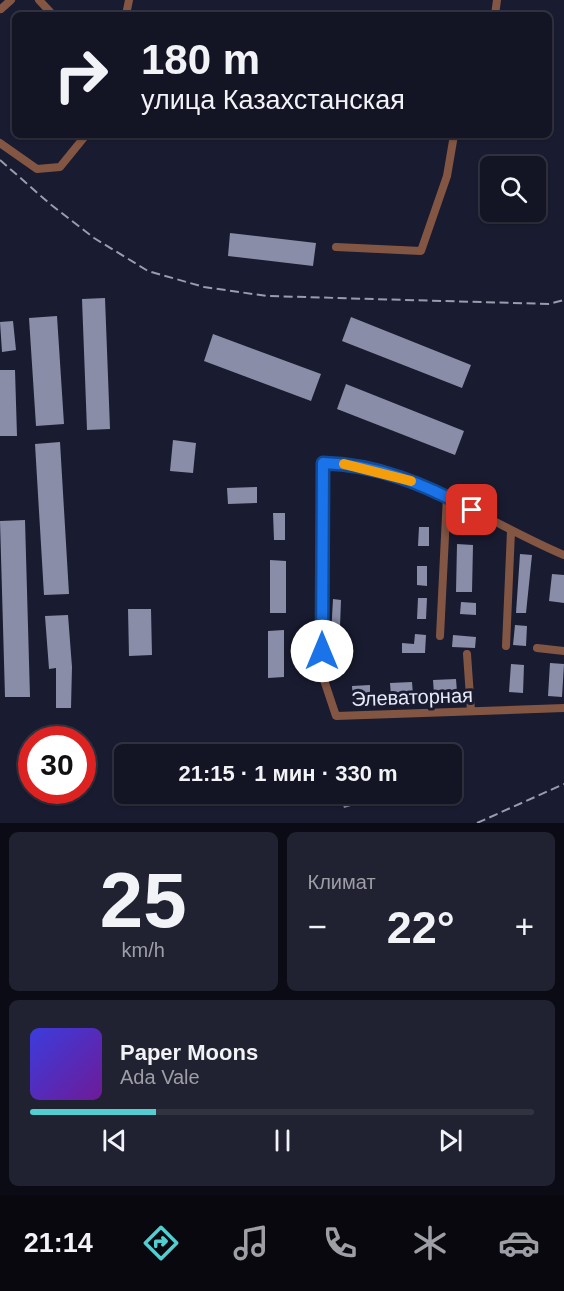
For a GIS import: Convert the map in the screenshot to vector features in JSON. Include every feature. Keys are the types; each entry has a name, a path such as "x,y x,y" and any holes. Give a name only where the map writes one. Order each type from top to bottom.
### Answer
{"street":[{"path":"1,9 11,0"},
{"path":"39,0 50,12"},
{"path":"0,143 37,169 60,167 84,138"},
{"path":"336,247 421,251 447,176 453,138"},
{"name":"Элеваторная","path":"447,496 402,477 343,464 323,463 322,674 336,716 564,708"},
{"path":"440,636 447,496 511,531 564,555"},
{"path":"506,646 511,531"},
{"path":"537,648 564,651"},
{"path":"467,654 471,711"}],"building":[{"path":"230,233 316,243 313,266 228,256"},
{"path":"105,298 110,429 87,430 82,299"},
{"path":"57,316 64,424 36,426 29,318"},
{"path":"351,317 471,365 462,388 342,341"},
{"path":"13,321 16,350 2,352 0,322"},
{"path":"213,334 321,374 311,401 204,361"},
{"path":"0,370 15,370 17,436 0,436"},
{"path":"346,384 464,431 455,455 337,409"},
{"path":"173,440 196,443 193,473 170,471"},
{"path":"60,442 69,594 44,595 35,444"},
{"path":"257,487 257,503 228,504 227,488"},
{"path":"273,513 285,513 285,540 274,540"},
{"path":"25,520 30,697 5,697 0,521"},
{"path":"419,527 429,527 429,546 418,546"},
{"path":"457,544 473,545 472,592 456,592"},
{"path":"520,554 532,555 526,613 516,613"},
{"path":"270,560 286,561 286,613 270,613"},
{"path":"417,566 427,566 427,586 417,585"},
{"path":"552,574 564,575 564,603 549,601"},
{"path":"418,598 427,598 426,619 417,619"},
{"path":"333,599 341,600 339,654 330,653"},
{"path":"461,602 476,603 476,615 460,614"},
{"path":"128,609 151,609 152,655 129,656"},
{"path":"68,615 72,667 71,708 56,708 56,668 49,669 45,616"},
{"path":"515,625 527,626 526,646 513,645"},
{"path":"284,630 284,677 268,678 268,631"},
{"path":"415,634 426,635 425,653 402,653 402,643 414,644"},
{"path":"453,635 476,637 475,648 452,647"},
{"path":"295,638 315,639 315,649 294,648"},
{"path":"550,663 564,664 562,697 548,696"},
{"path":"511,664 524,665 523,693 509,692"},
{"path":"456,679 457,692 434,694 433,680"},
{"path":"412,682 413,695 391,696 390,683"},
{"path":"370,685 370,699 353,700 352,686"},
{"path":"343,804 358,804 344,808"}],"railway":[{"path":"0,160 50,204 94,238 148,271 204,287 267,296 549,304 564,300"},
{"path":"477,823 564,784"}],"slow traffic":[{"path":"344,464 411,481"}],"route":[{"path":"322,651 323,463 343,464 402,477 447,496 472,510"}]}
